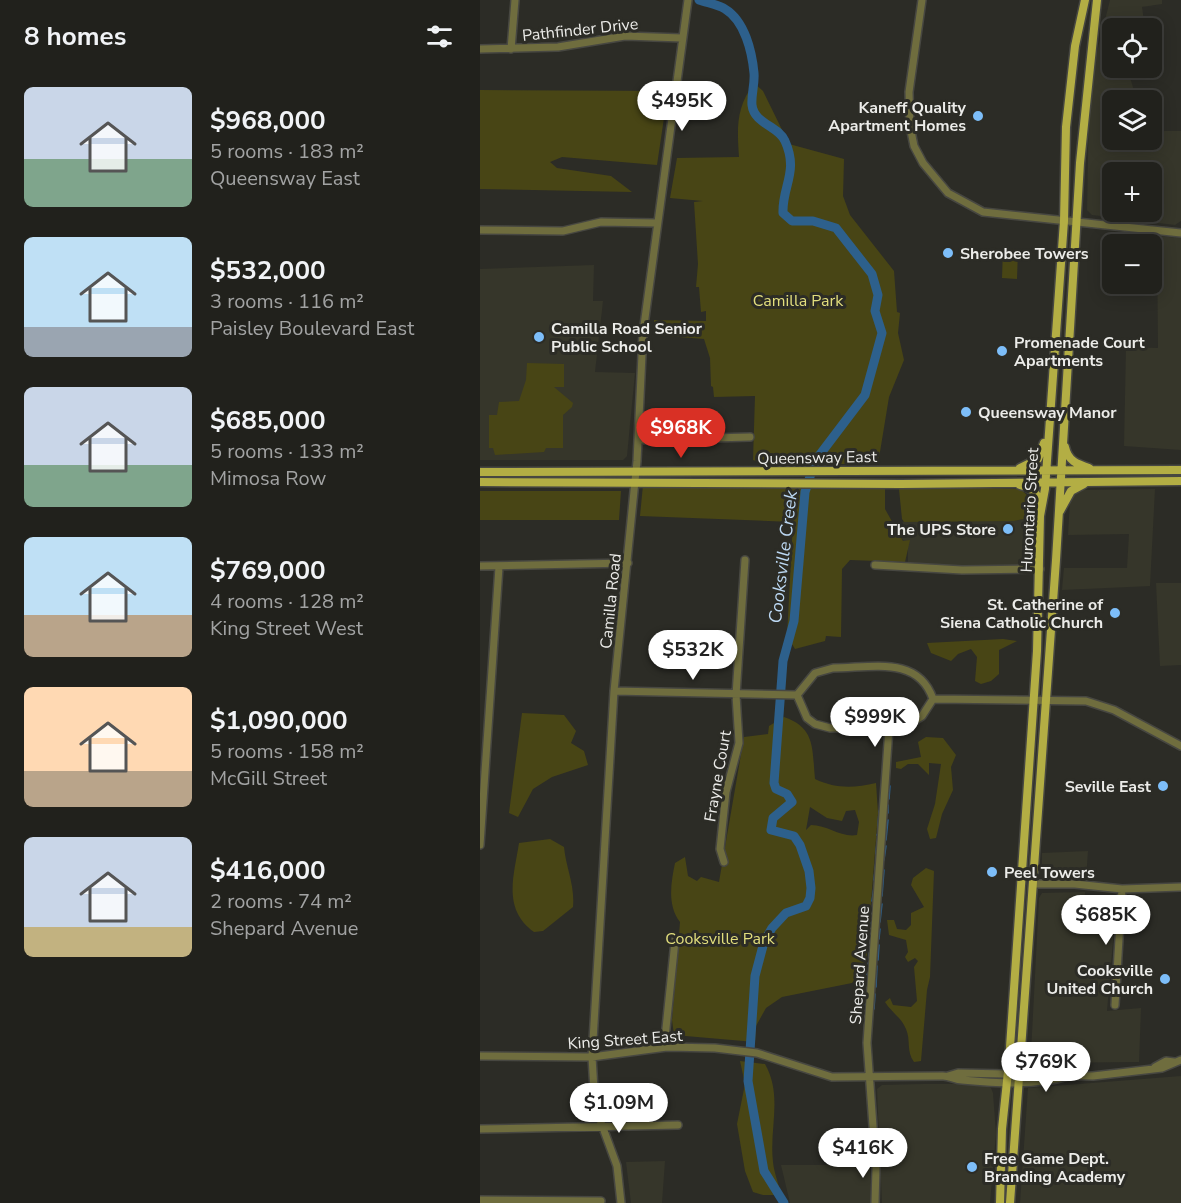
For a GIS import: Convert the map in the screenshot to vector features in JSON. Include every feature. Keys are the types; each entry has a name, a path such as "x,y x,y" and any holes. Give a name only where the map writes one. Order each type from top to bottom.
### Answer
{"main road":[{"name":"Hurontario Street","path":"1000,1203 1002,1129 1033,699 1040,569 1040,516 1046,482 1064,221 1066,127 1075,46 1085,0"},
{"name":"Hurontario Street","path":"1011,1203 1076,222 1090,48 1097,0"},
{"path":"1010,471 1029,465 1038,459 1049,428"},
{"path":"1063,440 1066,455 1071,460 1098,471"},
{"name":"Queensway East","path":"480,472 792,473 1181,470"},
{"path":"1058,514 1071,491 1090,481"},
{"name":"Queensway East","path":"480,482 1181,481"},
{"path":"996,483 1023,486 1033,491 1040,501 1040,516"}],"street":[{"path":"511,49 515,0"},
{"path":"922,0 908,116 914,146 926,168 948,193 976,210 1013,217 1181,233"},
{"name":"Camilla Road","path":"621,1203 618,1166 602,1127 594,1091 592,1057 614,691 636,473 643,333 688,1"},
{"name":"Pathfinder Drive","path":"480,49 558,46 625,36 682,38"},
{"path":"480,230 563,231 601,222 657,223"},
{"path":"638,440 750,437"},
{"name":"Frayne Court","path":"724,862 720,849 726,792 739,743 736,695 746,560"},
{"path":"480,566 628,563"},
{"path":"875,566 962,570 1040,569"},
{"path":"480,845 482,781 499,567"},
{"path":"795,695 808,679 822,670 903,668 921,677 933,699"},
{"path":"614,691 795,695"},
{"path":"795,695 802,710 815,724 830,728 905,727 915,722 933,699"},
{"path":"933,699 1075,700 1102,705 1181,746"},
{"name":"Shepard Avenue","path":"875,1203 876,1168 870,1077 869,1008 889,728"},
{"path":"1033,884 1075,884 1122,889 1181,887"},
{"path":"1114,1005 1122,889"},
{"path":"667,1047 665,1038 675,941"},
{"name":"King Street East","path":"480,1056 592,1057 667,1047 757,1053 832,1077 948,1076 959,1080 1020,1077 1053,1081 1068,1076 1093,1076 1168,1067 1178,1061"},
{"path":"594,1091 597,1063 602,1058 616,1053"},
{"path":"480,1129 678,1125"},
{"path":"480,1200 601,1201"}],"shaded area":[{"path":"1110,0 1162,0 1162,4 1142,7 1144,18 1106,18"},
{"path":"1102,32 1102,78 1130,78 1134,90 1102,90 1102,150 1162,150 1162,131 1181,131 1181,221 1175,225 1150,222 1162,222 1162,162 1102,162 1102,216 1092,215 1087,210 1089,102 1094,64"},
{"path":"1162,236 1181,238 1181,450 1124,446 1126,347 1158,348 1158,294 1162,294"},
{"name":"Camilla Road Senior Public School","path":"594,265 593,301 603,301 595,372 635,373 627,456 623,460 480,460 480,269"},
{"path":"1155,489 1150,586 1062,590 1064,568 1127,568 1129,534 1068,535 1070,500 1074,495 1079,490"},
{"path":"1035,517 1032,567 908,565 908,542 904,542 892,522 949,520 950,533 965,533 965,520 1014,521"},
{"path":"1156,583 1181,583 1181,665 1160,666"},
{"path":"1088,851 1086,880 1045,877 1042,872 1042,853"},
{"path":"1085,892 1082,928 1114,929 1107,1011 1141,1008 1139,1062 1039,1063 1031,1053 1039,898 1042,893"},
{"path":"1181,1076 1181,1203 1020,1203 1028,1088"},
{"path":"982,1084 991,1088 996,1134 990,1203 882,1203 877,1089 882,1085"},
{"path":"665,1161 662,1203 631,1203 626,1162"},
{"path":"781,1165 870,1165 870,1203 790,1203"}],"green space":[{"name":"Camilla Park","path":"754,83 763,91 789,144 844,159 843,196 850,215 894,271 897,312 900,313 898,333 904,360 889,397 878,464 766,464 753,460 755,396 714,397 711,386 710,358 704,339 654,335 654,320 706,321 706,311 701,312 699,287 696,287 698,264 694,202 703,201 670,198 677,158 739,157 739,118 744,101"},
{"path":"480,90 668,91 657,165 562,157 550,162 557,168 611,176 632,192 480,189"},
{"path":"1003,249 1018,250 1017,279 1002,278"},
{"path":"527,363 564,364 564,387 554,387 573,403 563,415 563,448 546,448 544,452 495,455 493,448 489,448 489,415 497,415 499,402 519,401 526,380"},
{"path":"643,485 885,485 885,509 903,541 910,540 905,562 850,560 842,569 841,637 826,636 825,641 795,649 787,636 793,522 640,516"},
{"path":"948,487 1020,489 1034,501 1035,517 1014,521 904,522 899,489"},
{"path":"480,491 621,491 619,520 480,520"},
{"path":"1003,639 1017,641 999,650 999,674 991,681 981,684 975,681 977,657 971,649 958,654 951,661 931,653 927,643"},
{"path":"522,713 564,715 576,731 571,743 584,751 588,765 552,777 533,789 518,817 509,813"},
{"name":"Cooksville Park","path":"784,717 802,727 812,749 815,779 830,785 845,787 876,783 878,813 866,966 852,983 782,997 766,1008 756,1026 755,1042 674,1035 672,1020 680,922 672,901 671,886 675,863 685,857 688,876 697,881 701,877 719,882 744,737 768,734 769,726","holes":["810,807 827,818 842,821 846,811 855,810 859,822 857,835 845,835 811,825 806,830"]},
{"path":"926,737 943,738 956,755 951,767 953,790 942,814 936,838 930,839 927,829 935,804 941,764 929,763 929,775 918,764 908,764 901,769 896,768 896,762 921,757 918,742"},
{"path":"550,839 564,847 573,891 573,907 543,931 534,932 517,913 514,902 513,880 519,843"},
{"path":"926,868 934,871 930,977 921,1061 914,1062 910,1054 906,1029 885,1002 890,998 893,1005 911,1007 917,1001 914,967 918,961 915,958 908,962 905,957 908,952 906,940 889,935 887,920 894,920 897,929 906,930 911,925 911,913 924,907 911,885 913,878"},
{"path":"740,1061 765,1064 770,1076 774,1100 773,1162 781,1195 763,1195 753,1192 745,1171 737,1124 745,1084"}],"waterway":[{"name":"Cooksville Creek","path":"699,0 722,7 732,14 746,38 754,73 752,101 754,111 757,117 782,136 789,152 790,170 783,213 792,221 813,221 836,228 872,274 878,295 875,311 882,333 865,395 815,461 805,492 794,621 783,661 774,783 776,789 787,794 792,802 773,818 771,830 794,836 800,845 809,871 811,888 806,906 786,913 772,928 764,942 755,976 748,1081 764,1171 784,1203"},
{"path":"889,799 890,786"},
{"path":"888,805 888,813"},
{"path":"878,827 879,811"},
{"path":"886,840 888,820"},
{"path":"876,854 877,842"},
{"path":"884,860 886,846"},
{"path":"874,880 876,861"},
{"path":"882,896 884,870"},
{"path":"872,901 874,887"},
{"path":"880,922 882,904"},
{"path":"871,918 871,928"},
{"path":"879,939 880,929"},
{"path":"870,938 871,934"},
{"path":"878,960 879,945"},
{"path":"867,975 870,947"},
{"path":"876,987 877,966"},
{"path":"864,1009 865,994"},
{"path":"874,1009 875,994"}],"place":[{"name":"Kaneff Quality Apartment Homes","path":"978,116"},
{"name":"Sherobee Towers","path":"948,253"},
{"name":"Camilla Road Senior Public School","path":"539,337"},
{"name":"Promenade Court Apartments","path":"1002,351"},
{"name":"Queensway Manor","path":"966,412"},
{"name":"The UPS Store","path":"1008,529"},
{"name":"St. Catherine of Siena Catholic Church","path":"1115,613"},
{"name":"Seville East","path":"1163,786"},
{"name":"Peel Towers","path":"992,872"},
{"name":"Cooksville United Church","path":"1165,979"},
{"name":"Free Game Dept. Branding Academy","path":"972,1167"}]}
